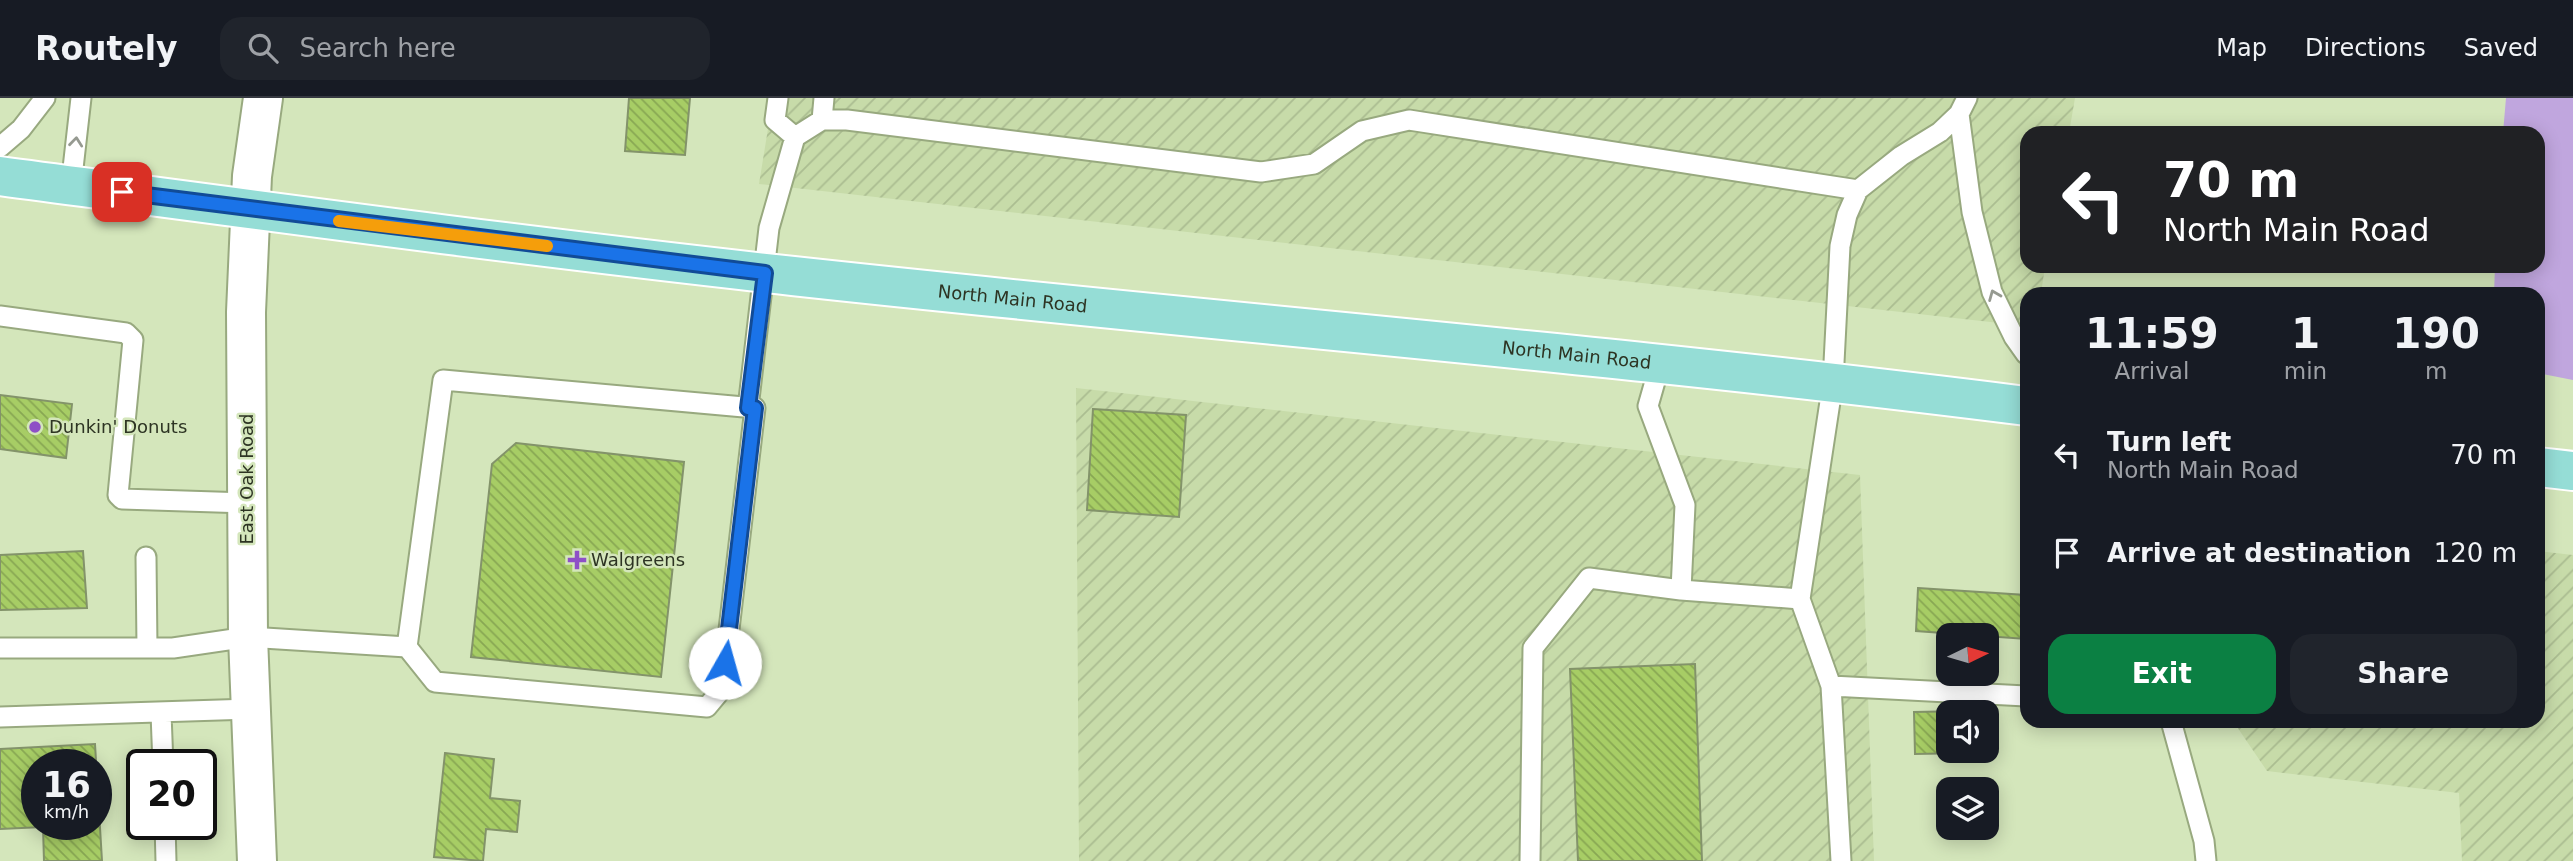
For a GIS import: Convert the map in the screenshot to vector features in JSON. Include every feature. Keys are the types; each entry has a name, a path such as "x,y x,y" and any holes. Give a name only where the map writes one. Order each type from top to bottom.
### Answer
{"main road":[{"name":"North Main Road","path":"0,176 250,210 765,273 1833,382 2020,406"},
{"path":"2545,468 2573,471"}],"street":[{"name":"East Oak Road","path":"257,861 248,637 246,312 252,176 263,98"}],"lane":[{"path":"0,147 22,129 38,111 45,98"},
{"path":"71,186 81,98"},
{"path":"778,98 775,120 795,137"},
{"path":"822,120 824,98"},
{"path":"1841,861 1831,686 1800,599 1833,382 1840,246 1847,215 1858,190 1902,156 1940,132 1963,106"},
{"path":"1963,106 1972,212 1992,292 2020,346"},
{"path":"748,408 769,228 795,137 822,120 847,120 1261,172 1314,164 1362,131 1409,120 1858,190"},
{"path":"0,316 126,333 133,340 118,495 122,499 247,503"},
{"path":"1660,364 1648,406 1685,505 1681,590"},
{"path":"443,380 755,408 722,689 707,707 435,682 407,647 443,380"},
{"path":"146,557 147,648"},
{"path":"1530,861 1533,648 1589,578 1681,590 1800,599"},
{"path":"0,648 173,648 248,637 407,647"},
{"path":"1831,686 2020,696"},
{"path":"0,717 251,709"},
{"path":"161,712 162,749"},
{"path":"2173,728 2204,841 2206,861"},
{"path":"165,840 166,861"}],"shaded area":[{"path":"773,98 2075,98 2070,126 2020,126 2020,273 2044,273 2042,287 2020,287 2020,325 759,184"},
{"path":"2506,98 2573,98 2573,380 2545,374 2545,287 2494,287 2495,273 2545,273 2545,126 2504,126"},
{"path":"1076,388 1860,475 1874,861 1079,861"},
{"path":"2545,552 2573,555 2573,861 2462,861 2459,793 2267,771 2238,728 2545,728"}],"building":[{"path":"629,98 690,98 685,155 625,151"},
{"name":"Dunkin' Donuts","path":"0,395 72,404 66,458 0,449"},
{"path":"1093,409 1186,415 1179,517 1087,510"},
{"name":"Walgreens","path":"516,443 684,462 661,677 471,657 492,464"},
{"path":"83,551 87,608 0,610 0,555"},
{"path":"1918,588 2020,595 2020,639 1999,637 1999,623 1936,623 1936,632 1916,631"},
{"path":"1695,664 1702,861 1578,861 1570,669"},
{"path":"1914,712 1936,712 1936,754 1915,754"},
{"path":"95,744 95,749 21,749 21,828 0,829 0,749"},
{"path":"445,753 494,759 490,798 520,801 517,832 486,829 483,861 434,857"},
{"path":"43,840 101,840 102,861 44,861"}],"slow traffic":[{"path":"339,221 547,246"}],"place":[{"name":"Dunkin' Donuts","path":"35,427"},
{"name":"Walgreens","path":"577,560"}],"route":[{"path":"122,192 765,273 748,408 755,408 725,663"}]}
